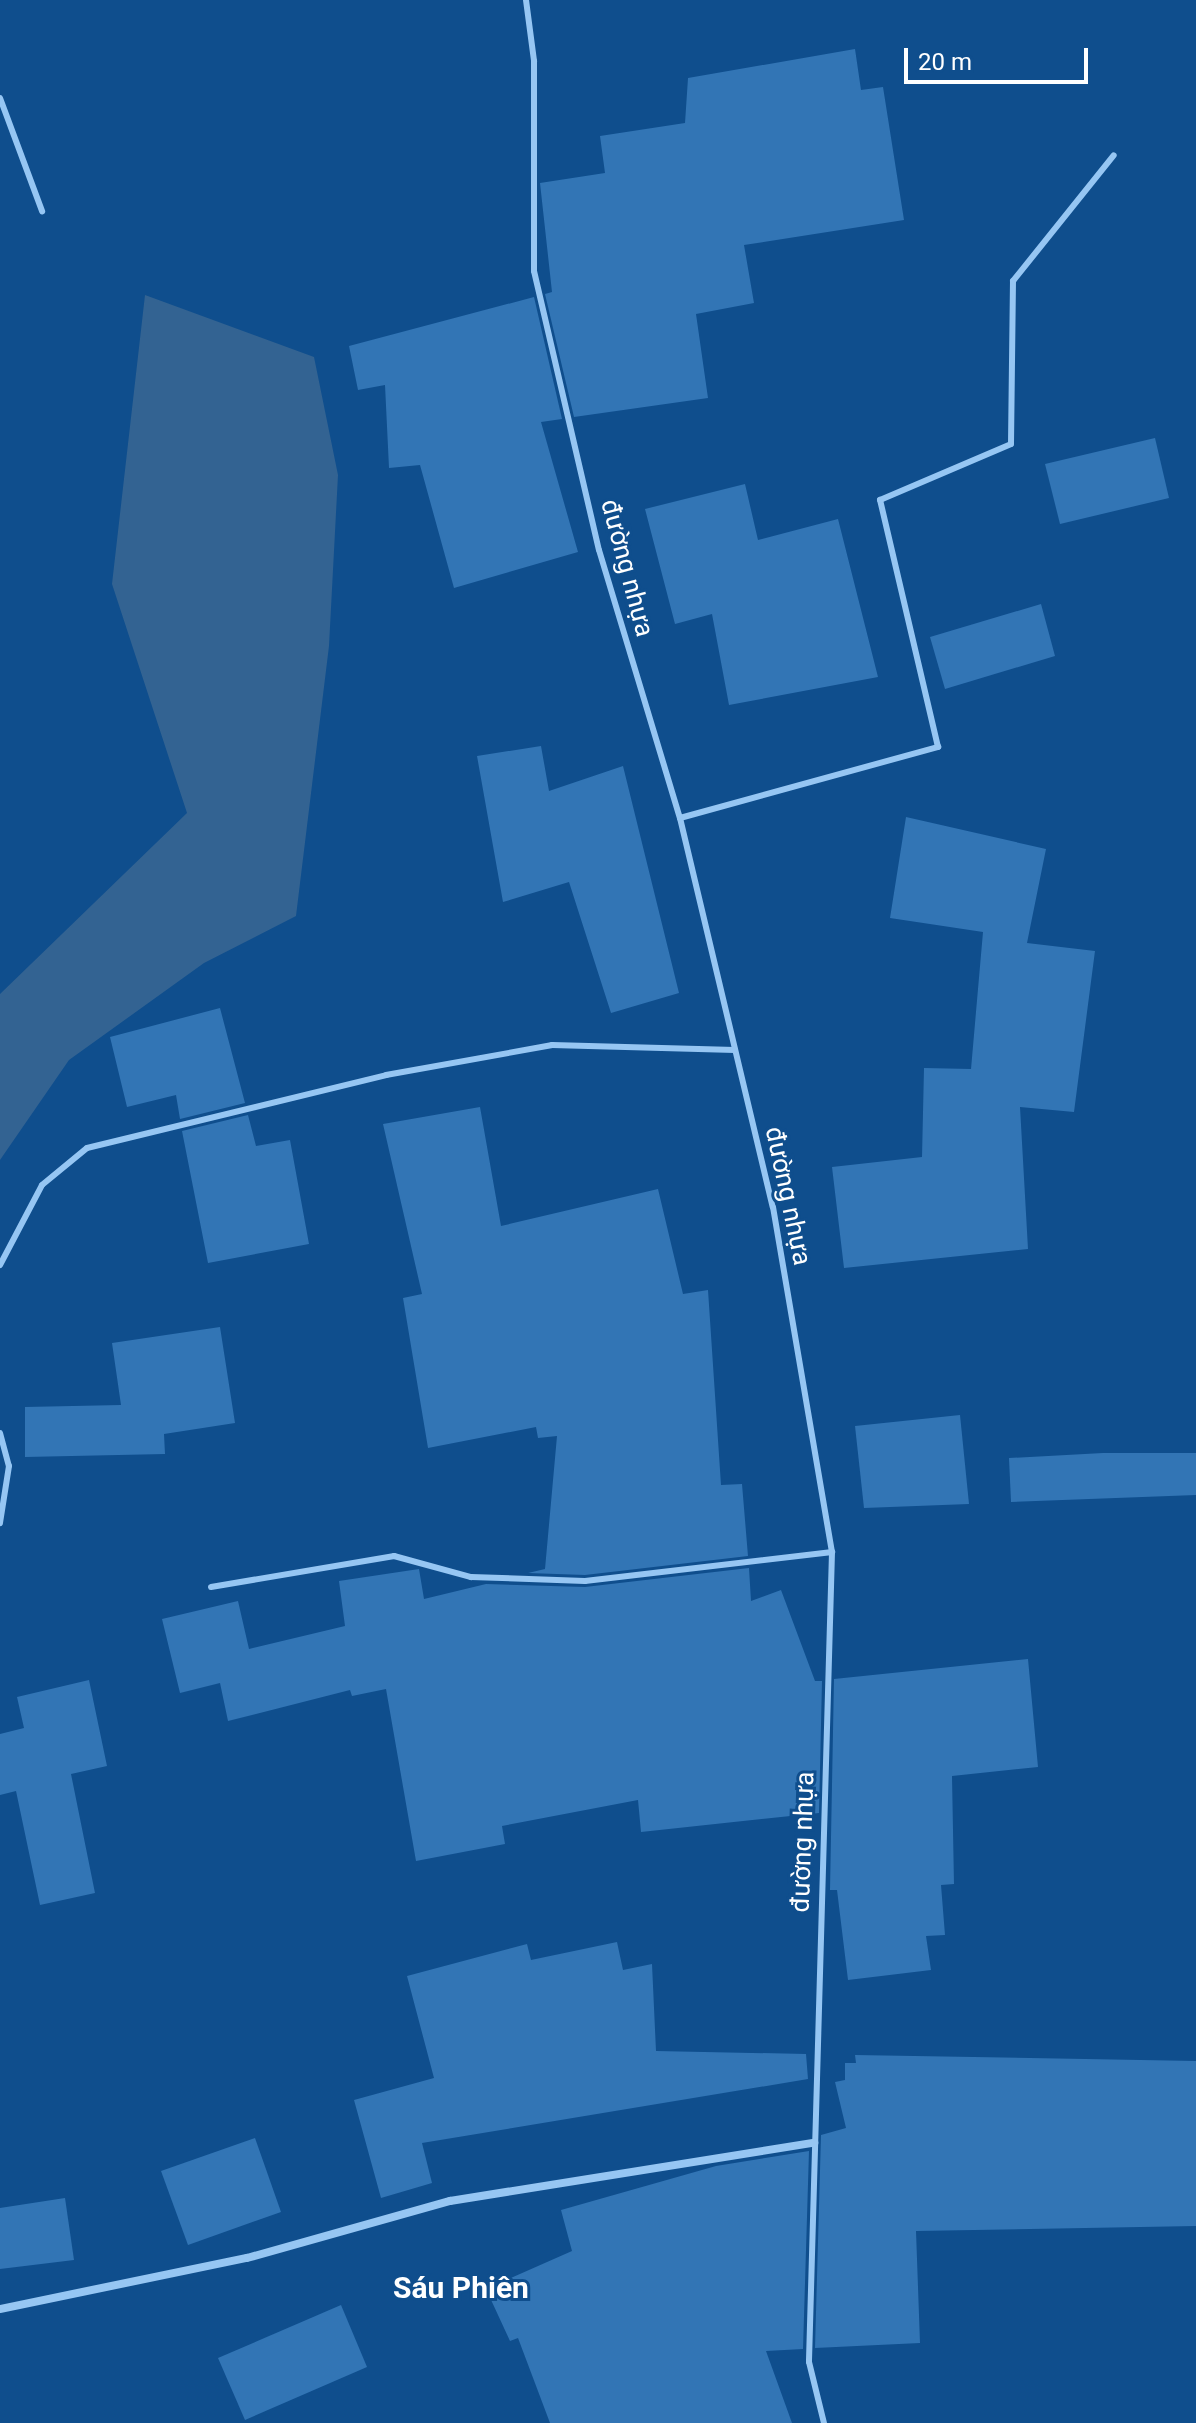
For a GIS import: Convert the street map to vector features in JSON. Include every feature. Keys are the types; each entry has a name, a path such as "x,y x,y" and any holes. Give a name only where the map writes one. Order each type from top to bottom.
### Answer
{"street":[{"path":"0,2309 247,2258 450,2201 814,2143"}],"lane":[{"name":"đường nhựa","path":"526,0 534,61 534,271 599,550 680,818 773,1207 832,1552 809,2362 824,2423"},
{"path":"0,98 42,211"},
{"path":"680,818 938,747 880,500 1011,444 1013,281 1114,155"},
{"path":"0,1265 42,1185 87,1148 386,1075 552,1045 735,1050"},
{"path":"0,1433 9,1466 0,1523"},
{"path":"211,1587 394,1556 471,1577 585,1581 832,1552"}],"water":[{"path":"145,295 314,357 338,475 329,646 296,916 204,963 69,1060 0,1160 0,994 187,813 112,584"}],"building":[{"path":"855,49 861,90 883,87 904,220 744,245 754,303 696,314 708,398 574,417 545,294 552,292 540,183 605,173 600,136 685,123 688,78"},
{"path":"534,297 562,419 541,422 578,552 454,588 420,465 389,468 385,385 358,390 349,346"},
{"path":"1155,438 1169,498 1060,524 1045,464"},
{"path":"745,484 758,540 838,519 878,677 729,705 712,614 675,624 645,509"},
{"path":"1041,604 1055,656 945,689 930,637"},
{"path":"541,746 549,791 623,766 679,993 611,1013 569,882 503,902 477,756"},
{"path":"906,817 1046,849 1027,943 1095,951 1074,1112 1020,1107 1028,1249 844,1268 832,1167 922,1157 924,1068 971,1069 983,932 890,918"},
{"path":"220,1008 245,1103 180,1119 176,1095 127,1107 110,1037"},
{"path":"480,1107 501,1226 658,1189 683,1294 708,1290 721,1485 742,1484 748,1556 585,1575 528,1573 545,1569 557,1436 538,1438 536,1427 428,1448 403,1298 422,1294 383,1124"},
{"path":"248,1115 256,1146 290,1140 309,1244 208,1263 182,1131"},
{"path":"220,1327 235,1423 164,1434 165,1454 25,1457 25,1407 121,1405 112,1343"},
{"path":"960,1415 969,1504 864,1508 855,1426"},
{"path":"1103,1453 1196,1453 1196,1495 1011,1502 1009,1458"},
{"path":"749,1568 751,1601 781,1590 815,1681 822,1681 819,1813 641,1832 638,1800 502,1826 505,1844 416,1861 386,1689 352,1696 350,1690 228,1721 220,1683 180,1693 162,1619 238,1601 249,1649 345,1626 339,1581 419,1569 424,1599 486,1584 585,1587"},
{"path":"1028,1659 1038,1767 952,1776 954,1884 941,1885 945,1935 926,1936 931,1970 848,1980 837,1890 830,1890 834,1679"},
{"path":"89,1680 107,1766 71,1774 95,1893 40,1905 16,1791 0,1795 0,1734 24,1728 17,1697"},
{"path":"617,1942 623,1970 652,1964 656,2051 806,2054 808,2079 422,2143 432,2183 381,2198 354,2100 434,2078 407,1976 527,1944 531,1960"},
{"path":"855,2055 1196,2061 1196,2226 916,2231 920,2343 815,2348 821,2135 846,2128 835,2082 845,2080 845,2063 856,2063"},
{"path":"255,2138 281,2212 188,2245 161,2171"},
{"path":"809,2151 803,2349 766,2351 792,2423 550,2423 518,2338 510,2341 486,2289 572,2251 561,2210 716,2166"},
{"path":"65,2198 74,2260 0,2269 0,2208"},
{"path":"341,2305 367,2367 245,2420 218,2358"}],"district":[{"name":"Sáu Phiên","path":"461,2288"}]}
